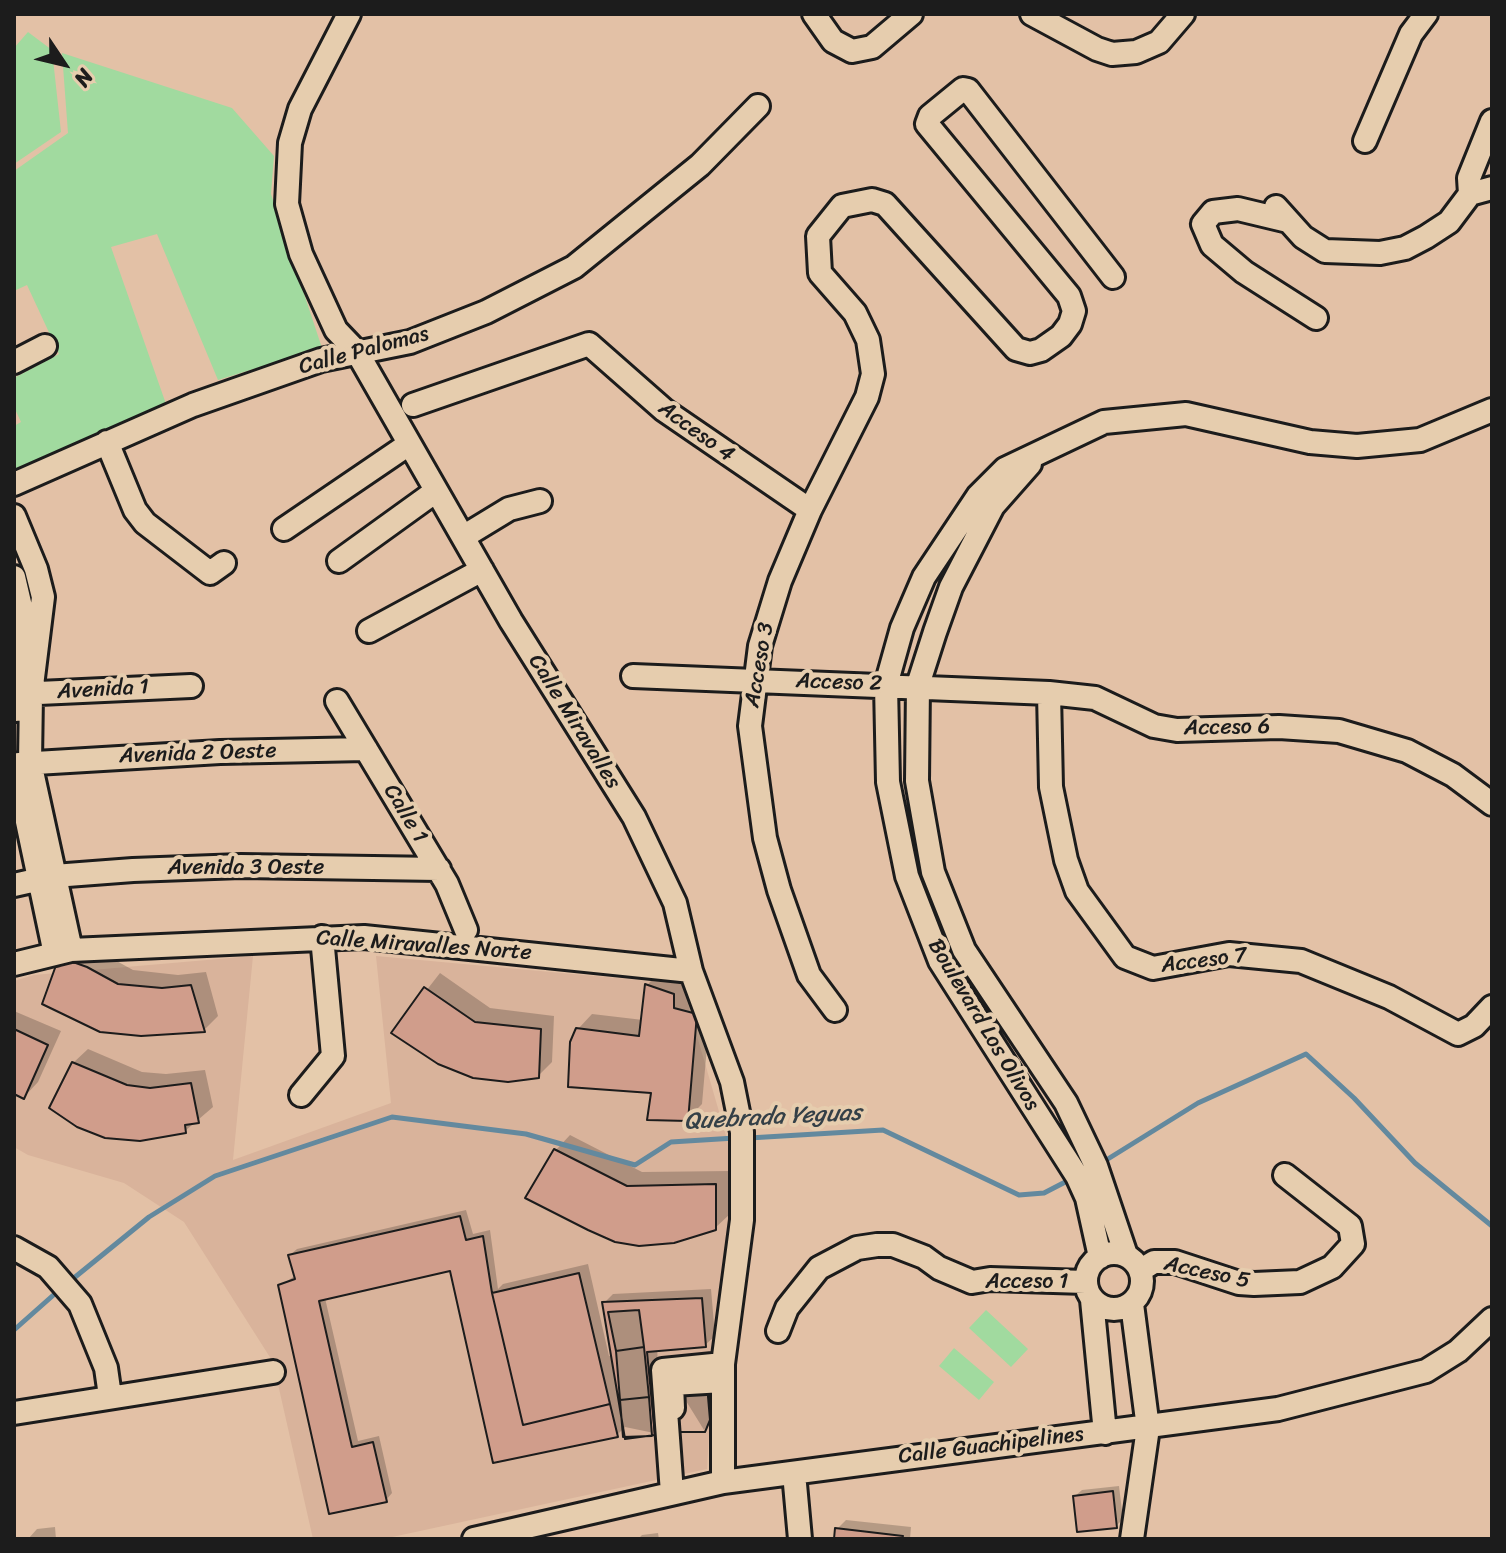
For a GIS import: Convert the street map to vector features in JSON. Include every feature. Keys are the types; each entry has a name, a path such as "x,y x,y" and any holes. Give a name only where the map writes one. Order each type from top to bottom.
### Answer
{"street":[{"name":"Calle Miravalles","path":"349,14 300,109 290,143 287,204 301,254 336,330 357,352 482,570 634,817 675,903 691,971 732,1082 743,1140 742,1220 723,1372 723,1482"},
{"path":"814,14 833,41 852,51 872,47 911,14"},
{"path":"1032,14 1112,54 1136,52 1159,42 1183,14"},
{"path":"1365,141 1411,34 1426,14"},
{"name":"Acceso 3","path":"835,1010 804,965 765,838 750,726 754,680 780,581 810,510 867,397 873,374 868,340 855,313 820,273 816,251 818,236 826,222 842,206 854,201 872,200 892,211 1016,349 1030,353 1041,350 1070,324 1074,311 1069,296 927,124 930,116 959,91 968,90 1113,277"},
{"name":"Calle Palomas","path":"14,484 193,405 321,360 410,342 486,312 574,267 700,165 758,106"},
{"path":"1470,194 1469,178 1492,121"},
{"path":"1316,318 1244,272 1212,245 1203,224 1213,212 1238,209 1282,214 1303,237 1325,251 1348,255 1380,253 1405,248 1449,222 1470,194 1492,188"},
{"name":"Acceso 4","path":"413,405 589,344 664,410 810,510"},
{"path":"14,362 45,346"},
{"name":"Boulevard Los Olivos","path":"1100,1257 1087,1198 1077,1176 940,961 907,876 888,782 902,685 902,628 924,577 978,496 1005,469 1104,422 1186,414 1215,418 1310,442 1357,446 1420,440 1492,410"},
{"path":"107,442 135,510 145,523 210,573 224,563"},
{"path":"284,529 409,444"},
{"name":"Boulevard Los Olivos","path":"1037,456 993,506 902,685 933,872 964,950 1066,1103 1096,1166 1133,1263"},
{"path":"339,561 436,491"},
{"path":"463,537 509,509 540,501"},
{"path":"14,516 36,569 43,597 23,694"},
{"path":"369,631 482,570"},
{"path":"14,577 24,620 20,764 63,952"},
{"name":"Acceso 2","path":"633,676 902,685"},
{"name":"Acceso 6","path":"902,685 1095,698 1145,723 1177,730 1279,727 1364,737 1430,763 1492,804"},
{"name":"Avenida 1","path":"23,694 191,686"},
{"name":"Acceso 7","path":"1049,693 1051,787 1066,860 1077,891 1125,957 1153,968 1229,954 1301,961 1389,997 1458,1034 1474,1026 1492,1007"},
{"name":"Calle 1","path":"337,701 439,869 455,899 466,930"},
{"name":"Avenida 2 Oeste","path":"20,764 366,749"},
{"name":"Avenida 3 Oeste","path":"14,885 47,877 241,866 439,869"},
{"path":"301,1095 333,1056 322,937"},
{"name":"Calle Miravalles Norte","path":"14,964 63,952 364,937 691,971"},
{"path":"960,991 987,982"},
{"name":"Acceso 5","path":"1133,1263 1175,1262 1239,1283 1254,1284 1300,1282 1332,1267 1353,1244 1350,1226 1285,1175"},
{"name":"Acceso 1","path":"778,1331 787,1308 819,1268 857,1248 877,1245 893,1245 924,1257 939,1268 972,1282 990,1279 1089,1291"},
{"path":"14,1248 29,1254 65,1284 95,1335 106,1368 110,1396"},
{"path":"1105,1433 1089,1291 1089,1267 1100,1257 1133,1263 1143,1282 1132,1304 1148,1428 1132,1539"},
{"path":"1089,1291 1110,1310 1132,1304"},
{"name":"Calle Guachipelines","path":"474,1539 723,1482 1278,1409 1426,1371 1458,1351 1492,1319"},
{"path":"14,1413 273,1372"},
{"path":"675,1492 672,1384 723,1372"},
{"path":"794,1473 800,1539"}],"shaded area":[{"path":"253,956 233,1160 391,1103 376,956 682,984 731,1153 731,1224 716,1309 707,1469 383,1539 313,1539 273,1362 184,1222 124,1183 28,1155 14,1147 14,981 34,975"}],"green space":[{"path":"28,32 52,50 61,132 14,164 14,48"},
{"path":"62,53 232,108 274,156 271,194 322,348 218,380 157,234 111,247 166,404 14,472 14,426 21,422 14,407 14,378 59,354 27,285 14,291 14,171 68,133"},
{"path":"986,1310 1028,1349 1011,1367 969,1328"},
{"path":"954,1348 994,1382 979,1400 939,1366"}],"building":[{"path":"59,957 87,967 118,984 162,988 191,985 205,1032 141,1036 100,1032 42,1004"},
{"path":"645,984 674,994 674,1008 697,1014 688,1121 647,1120 651,1093 568,1087 570,1042 576,1028 639,1036"},
{"path":"424,987 475,1022 541,1029 539,1078 508,1082 473,1078 438,1064 391,1033"},
{"path":"14,1029 48,1045 24,1099 14,1094"},
{"path":"72,1062 127,1085 150,1088 191,1083 199,1123 185,1125 186,1133 140,1141 105,1138 77,1127 49,1108"},
{"path":"554,1149 627,1186 716,1184 716,1230 674,1243 639,1246 615,1242 588,1230 525,1198"},
{"path":"460,1216 466,1240 483,1236 492,1293 523,1425 610,1404 618,1437 493,1463 450,1271 319,1301 352,1447 373,1442 387,1502 329,1514 278,1285 295,1279 288,1255"},
{"path":"579,1273 610,1404 523,1425 492,1293"},
{"path":"702,1298 706,1347 647,1352 655,1435 625,1439 602,1302"},
{"path":"639,1310 644,1347 616,1351 608,1312"},
{"path":"644,1347 649,1397 620,1400 616,1351"},
{"path":"707,1385 710,1420 705,1432 678,1432 676,1387"},
{"path":"707,1385 710,1420 705,1432 678,1432 676,1387"},
{"path":"649,1397 652,1436 623,1437 620,1400"},
{"path":"1113,1491 1117,1528 1077,1532 1073,1496"},
{"path":"835,1528 903,1536 902,1539 834,1539"}],"waterway":[{"name":"Quebrada Yeguas","path":"1103,1162 1198,1103 1306,1054 1354,1098 1415,1163 1492,1226"},
{"name":"Quebrada Yeguas","path":"69,1282 149,1217 215,1176 392,1117 526,1134 635,1165 671,1142 735,1138"},
{"name":"Quebrada Yeguas","path":"749,1138 883,1130 1019,1195 1044,1193 1073,1178"},
{"name":"Quebrada Yeguas","path":"14,1330 58,1291"}]}
